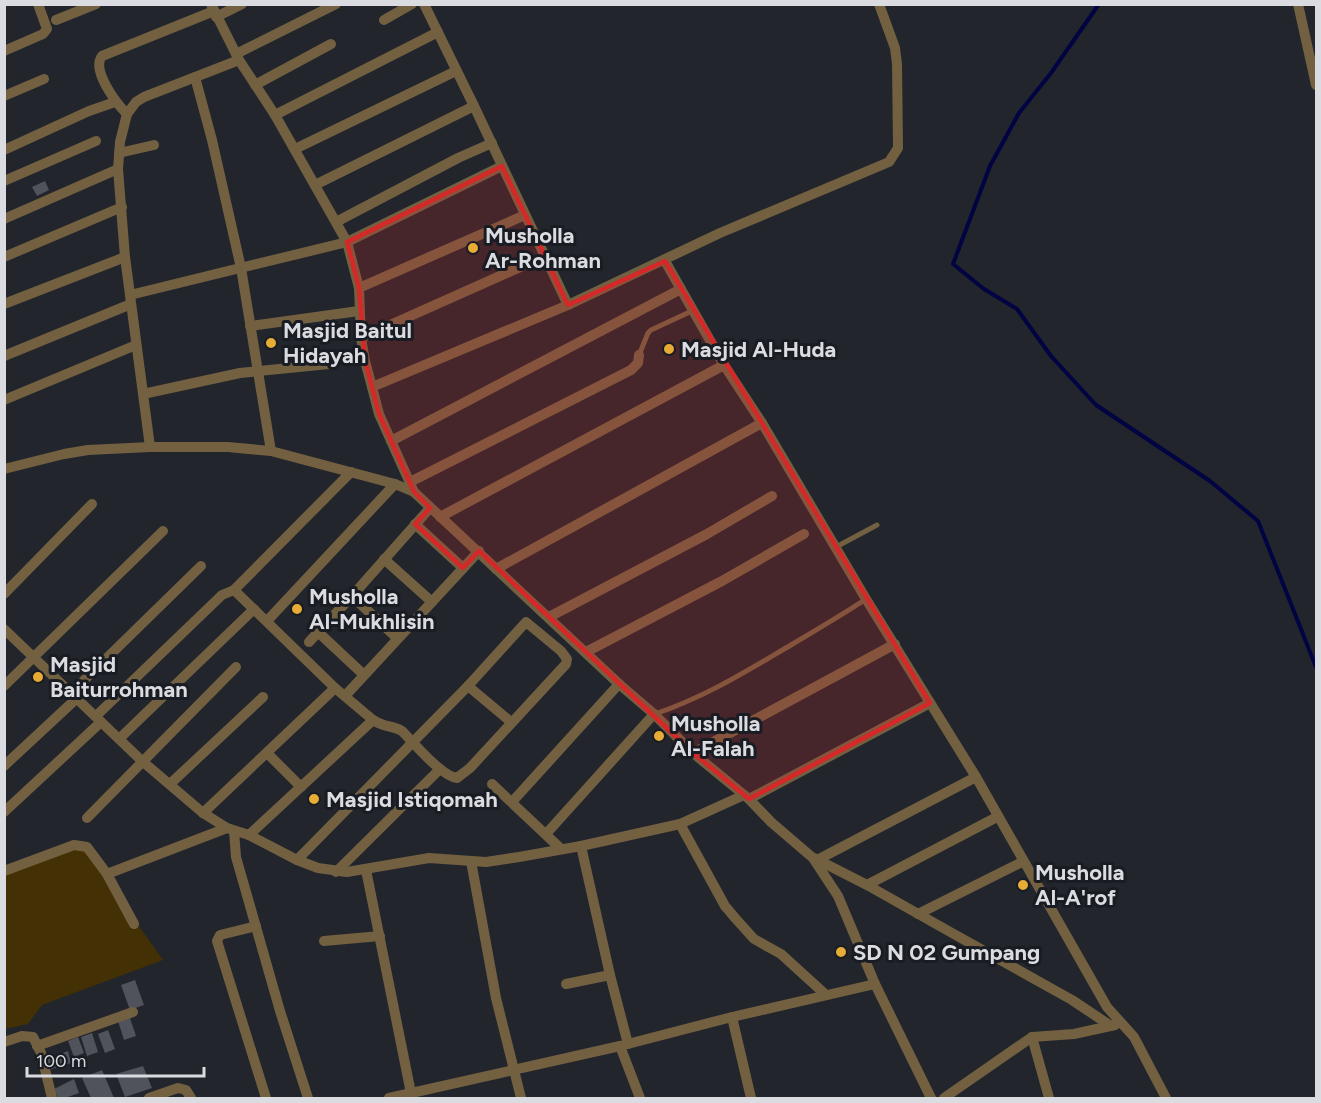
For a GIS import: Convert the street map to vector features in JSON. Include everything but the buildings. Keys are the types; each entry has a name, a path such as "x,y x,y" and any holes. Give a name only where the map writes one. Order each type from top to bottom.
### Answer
{"street":[{"path":"4,51 43,34 47,29 38,4"},
{"path":"56,20 96,4"},
{"path":"126,114 115,102 99,69 99,60 102,56 214,11 242,4"},
{"path":"150,447 124,256 118,169 126,114 136,102 144,97 237,57 336,4"},
{"path":"384,20 412,4"},
{"path":"424,4 568,305"},
{"path":"372,387 568,305 720,234 882,165 893,157 898,148 899,138 897,64 895,48 879,4"},
{"path":"1298,4 1317,85"},
{"path":"214,11 237,57 275,115 347,242 359,288 364,362 379,414 412,487 430,508 654,714 693,753 816,859 867,885 1072,1000 1111,1026"},
{"path":"275,115 438,32"},
{"path":"255,85 332,44"},
{"path":"295,149 456,71"},
{"path":"195,77 241,268 271,451"},
{"path":"4,96 44,79"},
{"path":"4,150 89,111 115,102"},
{"path":"315,185 474,106"},
{"path":"4,181 96,141"},
{"path":"336,222 458,158 492,143"},
{"path":"119,153 154,145"},
{"path":"4,356 130,299 347,242 502,166"},
{"path":"4,219 118,169"},
{"path":"4,257 122,207"},
{"path":"359,288 525,215"},
{"path":"4,304 124,256"},
{"path":"361,338 545,256"},
{"path":"665,261 724,365 762,423 976,777 1022,862 1107,1007 1123,1024 1142,1051 1166,1098"},
{"path":"391,441 681,289"},
{"path":"250,326 359,311"},
{"path":"4,400 136,345"},
{"path":"4,469 63,454 150,447 228,447 271,451 412,487 631,370 638,363 639,355"},
{"path":"143,394 223,376 329,364"},
{"path":"440,517 724,365"},
{"path":"496,568 762,423"},
{"path":"4,812 222,595 234,590 351,472"},
{"path":"267,621 395,484"},
{"path":"549,617 707,534 772,496"},
{"path":"4,594 93,504"},
{"path":"309,642 430,508"},
{"path":"415,524 463,568"},
{"path":"4,686 163,531"},
{"path":"586,652 722,581 804,534"},
{"path":"345,696 479,551"},
{"path":"384,559 432,602"},
{"path":"4,766 201,566"},
{"path":"234,590 335,688 374,720 387,728 397,728 402,731 414,743 440,769 451,777 457,778 462,775 566,664 567,659 530,624 526,622 523,624 414,743 297,860"},
{"path":"352,596 397,638"},
{"path":"120,738 254,609"},
{"path":"546,638 557,626"},
{"path":"4,629 36,657 142,761 203,813 297,860 336,872 366,870 429,858 486,862 581,846 680,824 746,797 930,703"},
{"path":"318,632 364,675"},
{"path":"693,753 895,644"},
{"path":"87,818 236,667"},
{"path":"512,802 619,684"},
{"path":"468,686 511,722"},
{"path":"203,813 335,688"},
{"path":"170,784 262,697"},
{"path":"546,834 654,714"},
{"path":"249,835 374,720"},
{"path":"267,753 301,787"},
{"path":"336,872 440,769"},
{"path":"816,859 976,777"},
{"path":"492,784 560,848"},
{"path":"867,885 997,817"},
{"path":"680,824 725,906 736,919 754,939 781,954 826,995"},
{"path":"107,874 231,829"},
{"path":"231,829 236,857 280,1011 308,1098"},
{"path":"4,871 55,851 81,845 87,847 107,874 134,924"},
{"path":"581,846 624,1045 640,1098"},
{"path":"816,859 838,896 875,984 931,1098"},
{"path":"471,861 496,998 521,1098"},
{"path":"918,914 1022,862"},
{"path":"366,870 411,1096"},
{"path":"256,926 220,935 217,941 266,1098"},
{"path":"324,941 380,936"},
{"path":"566,984 610,975"},
{"path":"389,1098 411,1096 875,984"},
{"path":"37,1046 133,1012"},
{"path":"732,1017 751,1098"},
{"path":"944,1098 1032,1037 1074,1034 1123,1024"},
{"path":"4,1042 30,1035 41,1053 52,1098"},
{"path":"1032,1037 1049,1098"},
{"path":"149,1098 178,1088 186,1090 191,1098"}],"lane":[{"path":"639,355 651,330 694,310"},
{"path":"836,547 877,525"},
{"path":"654,714 684,704 729,682 837,618 866,598"}],"highlighted area":[{"path":"502,166 568,305 665,261 930,703 749,799 693,753 479,551 463,568 415,524 430,508 414,492 379,414 365,361 359,288 347,242"}],"shaded area":[{"path":"79,842 163,960 42,1005 28,1024 5,1029 4,876"}],"waterway":[{"path":"1099,4 1051,73 1019,113 990,166 953,264 984,289 1017,309 1051,356 1096,405 1210,481 1258,521 1316,667"}],"place":[{"name":"Musholla Ar-Rohman","path":"473,248"},
{"name":"Masjid Baitul Hidayah","path":"271,343"},
{"name":"Masjid Al-Huda","path":"669,349"},
{"name":"Musholla Al-Mukhlisin","path":"297,609"},
{"name":"Masjid Baiturrohman","path":"38,677"},
{"name":"Musholla Al-Falah","path":"659,736"},
{"name":"Masjid Istiqomah","path":"314,799"},
{"name":"Musholla Al-A'rof","path":"1023,885"},
{"name":"SD N 02 Gumpang","path":"841,952"}]}
